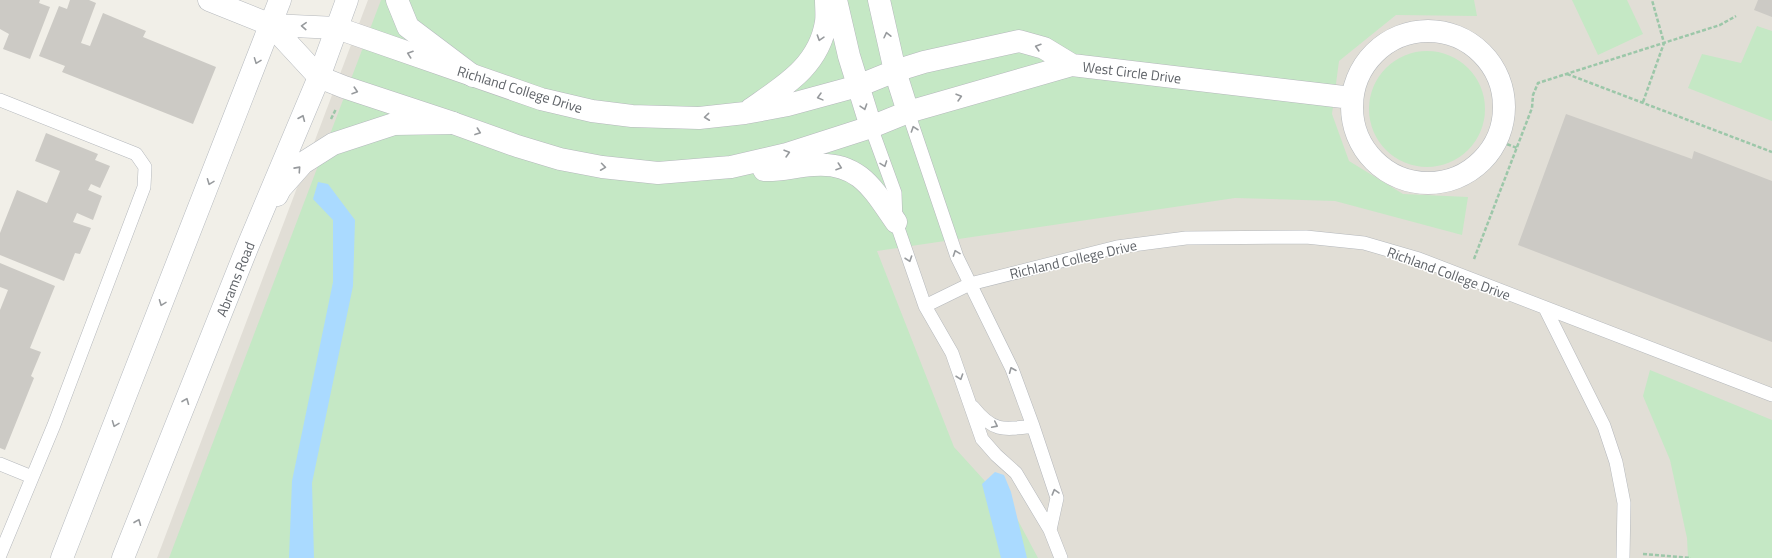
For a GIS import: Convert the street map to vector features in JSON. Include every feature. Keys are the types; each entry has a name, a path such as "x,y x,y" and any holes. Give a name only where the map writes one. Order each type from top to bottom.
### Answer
{"street":[{"path":"208,0 271,25 319,77 344,88 553,157 602,167 658,172 731,167 787,154 871,127 908,112 1072,65"},
{"path":"62,558 280,0"},
{"name":"Abrams Road","path":"123,558 247,248 319,77 347,0"},
{"path":"397,0 408,27 473,76"},
{"path":"745,112 795,78 816,52 826,23 826,0"},
{"path":"836,0 858,86 871,127"},
{"path":"880,0 895,71 908,112"},
{"name":"Richland College Drive","path":"271,25 337,28 541,99 592,111 632,116 699,118 788,105 858,86 895,71"},
{"path":"1416,32 1433,32 1449,35 1464,41 1478,50 1489,63 1497,77 1502,92 1502,125 1496,140 1488,154 1462,175 1431,183 1398,177 1384,169 1372,158 1362,145 1355,130 1352,114 1352,98 1356,81 1363,67 1374,54 1386,44 1401,36 1416,32"},
{"name":"West Circle Drive","path":"895,71 924,62 1019,41 1044,48 1072,65 1352,98"},
{"path":"247,248 265,219 280,189 303,163 333,144 394,124 453,123"},
{"path":"731,167 773,171 814,165 833,165 852,172 869,183 896,222"}],"lane":[{"path":"0,100 136,154 145,167 144,187 54,424 0,555"},
{"path":"908,112 957,257 1012,369 1033,426 1057,498 1050,530"},
{"path":"871,127 895,193 896,222 925,306 952,353 982,439 996,455 1016,473 1050,530 1061,558"},
{"name":"Richland College Drive","path":"925,306 970,284 1117,247 1186,238 1306,237 1364,243 1419,259 1772,395"},
{"path":"1545,308 1604,426 1616,462 1624,503 1624,555"},
{"path":"967,399 982,418 997,428 1008,429 1033,426"},
{"path":"0,464 32,477"}],"path":[{"path":"1643,102 1664,43 1652,0"},
{"path":"1473,260 1532,108 1533,95 1538,83 1720,25 1736,16"},
{"path":"1566,74 1772,152"},
{"path":"1496,140 1516,148"},
{"path":"1624,555 1691,558"}],"shaded area":[{"path":"368,0 1772,0 1772,558 157,558"}],"green space":[{"path":"381,0 1474,0 1477,16 1396,15 1339,61 1332,114 1349,161 1403,194 1468,197 1462,235 1335,201 1235,198 877,251 954,447 1014,513 1038,558 169,558"},
{"path":"1572,0 1627,0 1643,34 1598,55"},
{"path":"1757,26 1772,31 1772,121 1688,88 1702,54 1741,63"},
{"path":"1427,51 1438,52 1449,56 1468,68 1480,87 1484,98 1484,120 1480,131 1468,150 1449,162 1438,166 1427,167 1416,166 1405,162 1386,150 1374,131 1370,120 1369,109 1370,98 1374,87 1386,68 1405,56 1416,52"},
{"path":"1650,370 1772,420 1772,558 1688,558 1687,538 1670,460 1643,396"}],"water":[{"path":"318,182 328,184 355,220 353,286 312,483 314,558 289,558 292,481 333,282 333,220 313,199"},
{"path":"995,472 1004,475 1011,492 1027,558 1001,558 982,484"}],"building":[{"path":"0,0 40,0 39,3 50,7 30,59 3,49 9,34 0,29"},
{"path":"70,0 89,0 96,3 81,43 90,46 103,13 146,31 143,37 216,67 193,124 62,72 65,66 39,56 59,6 67,9"},
{"path":"1758,0 1772,0 1772,17 1754,10"},
{"path":"1566,114 1692,159 1694,151 1772,181 1772,342 1518,245"},
{"path":"46,133 98,154 95,160 110,166 100,188 91,184 88,190 102,196 93,220 77,213 73,222 91,228 80,254 75,253 64,281 0,255 0,233 17,190 47,203 60,171 35,161"},
{"path":"0,263 55,286 30,348 41,352 31,376 34,378 5,450 0,448 0,310 8,290 0,287"}]}
